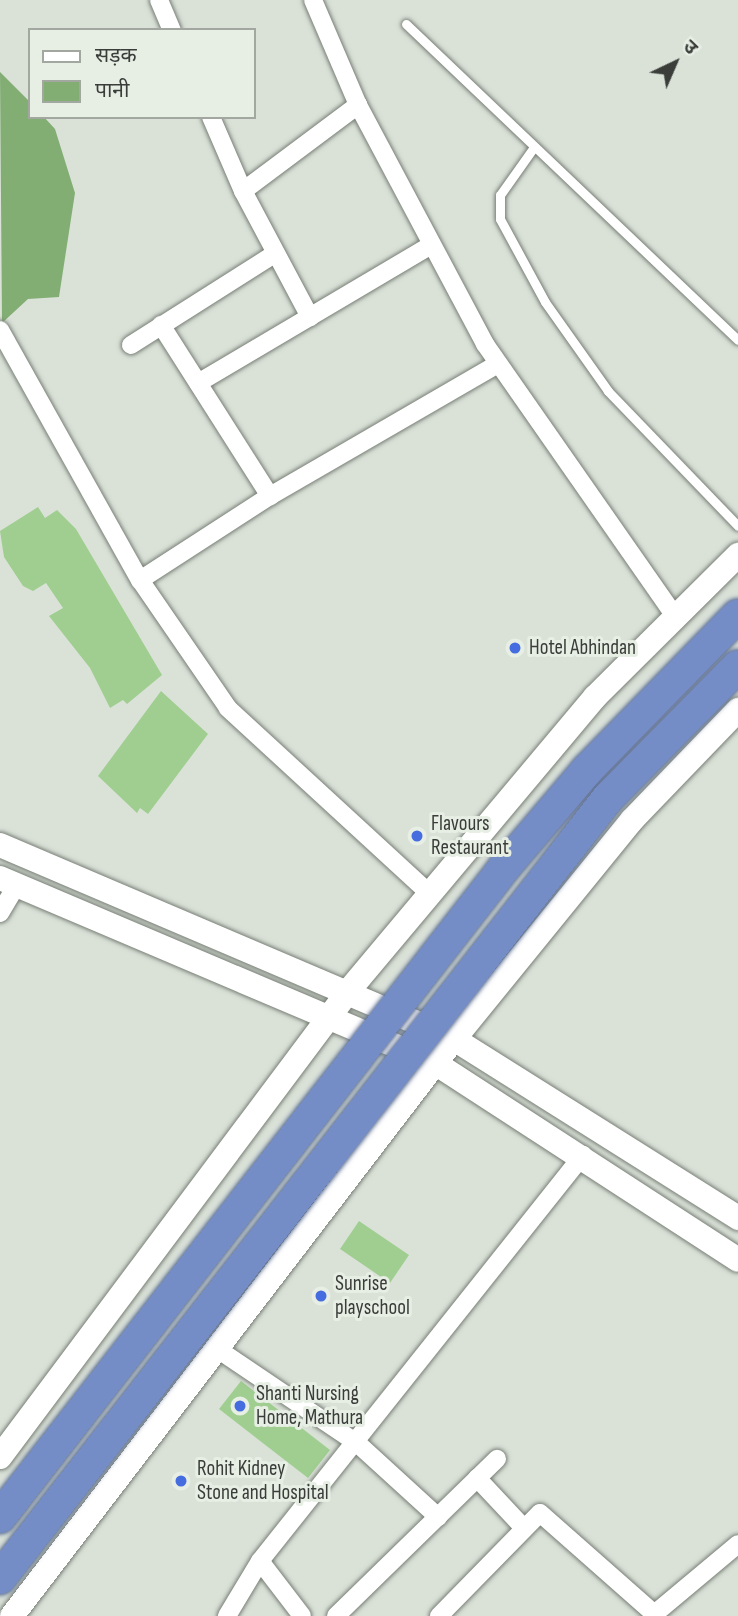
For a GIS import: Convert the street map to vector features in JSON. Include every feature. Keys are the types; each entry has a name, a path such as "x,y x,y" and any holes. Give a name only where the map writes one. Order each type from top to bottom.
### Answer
{"highway":[{"path":"0,1517 504,868 587,770 738,615"},
{"path":"0,1578 608,798 738,666"}],"street":[{"path":"159,0 171,28"},
{"path":"313,0 358,105 498,364 676,616"},
{"path":"243,191 358,105"},
{"path":"212,119 273,255 310,317"},
{"path":"198,383 432,245"},
{"path":"131,345 273,255"},
{"path":"162,325 270,496"},
{"path":"0,330 140,580 228,708 430,894"},
{"path":"140,580 270,496 498,364"},
{"path":"0,1457 350,989 595,697 738,555"},
{"path":"12,1616 454,1039 632,820 737,713"},
{"path":"0,845 167,921 350,989 454,1039 738,1218"},
{"path":"0,913 8,881 331,1016 435,1063 583,1155 738,1260"},
{"path":"227,1616 260,1561 357,1443 583,1155"},
{"path":"216,1348 357,1443 438,1517"},
{"path":"336,1616 497,1459"},
{"path":"477,1478 524,1528"},
{"path":"439,1616 540,1513 654,1615 738,1544"},
{"path":"260,1561 302,1616"}],"lane":[{"path":"406,24 738,340"},
{"path":"534,147 500,195 500,219 591,370 738,526"}],"water":[{"path":"0,72 28,100 28,119 46,119 55,129 75,193 59,297 28,299 2,323"}],"building":[{"path":"38,507 45,518 57,510 76,529 162,675 127,704 123,700 110,708 90,668 49,616 63,608 46,583 33,591 23,586 4,557 0,531"},
{"path":"161,691 208,734 148,814 140,808 137,813 98,776"},
{"path":"359,1221 409,1255 390,1283 340,1249"},
{"path":"241,1381 330,1450 308,1478 219,1409"}],"place":[{"name":"Hotel Abhindan","path":"515,648"},
{"name":"Flavours Restaurant","path":"417,836"},
{"name":"Sunrise playschool","path":"321,1296"},
{"name":"Shanti Nursing Home, Mathura","path":"240,1406"},
{"name":"Rohit Kidney Stone and Hospital","path":"181,1481"}]}
